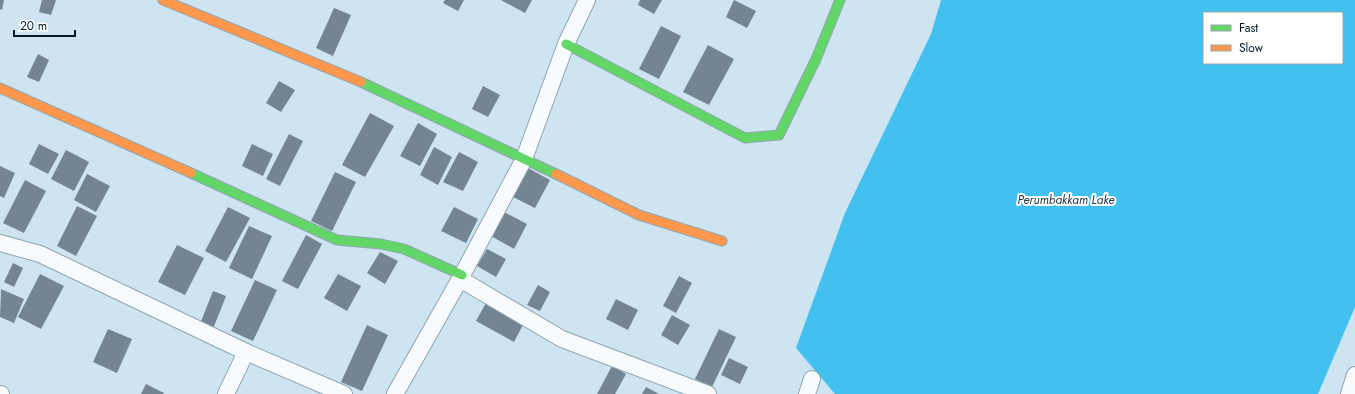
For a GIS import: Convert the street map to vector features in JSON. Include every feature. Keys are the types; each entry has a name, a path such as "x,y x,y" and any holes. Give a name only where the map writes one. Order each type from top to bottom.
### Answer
{"street":[{"path":"163,0 339,72 524,159 639,216 722,241"},
{"path":"395,394 461,277 524,159 566,44 587,0"},
{"path":"566,44 745,138 779,135 816,59 840,0"},
{"path":"0,88 146,152 336,240 349,243 376,243 398,247 461,277 562,339 705,394"},
{"path":"0,243 40,254 246,352 344,394"},
{"path":"226,394 246,352"},
{"path":"1349,394 1355,375"},
{"path":"807,394 812,379"}],"water":[{"name":"Perumbakkam Lake","path":"941,0 1355,0 1355,307 1318,394 835,394 796,348 845,213 931,34"}],"building":[{"path":"0,0 4,0 2,10 0,9"},
{"path":"42,0 56,0 51,15 39,12"},
{"path":"445,0 464,0 458,11 443,3"},
{"path":"501,0 532,0 525,13"},
{"path":"640,0 662,0 654,14 638,5"},
{"path":"734,0 756,11 747,28 726,17"},
{"path":"334,8 351,15 333,56 316,48"},
{"path":"661,26 681,36 659,79 639,69"},
{"path":"708,45 734,59 709,105 683,92"},
{"path":"38,54 49,60 39,82 27,77"},
{"path":"279,81 295,90 281,112 266,103"},
{"path":"483,86 500,95 488,117 472,109"},
{"path":"370,113 394,126 365,177 342,165"},
{"path":"418,123 437,134 420,166 400,156"},
{"path":"289,134 303,141 280,186 266,179"},
{"path":"39,144 59,154 48,174 29,164"},
{"path":"252,144 273,154 263,176 242,166"},
{"path":"434,147 452,157 438,185 420,175"},
{"path":"66,150 89,162 74,191 51,179"},
{"path":"459,152 478,162 463,191 443,182"},
{"path":"0,166 15,173 4,198 0,196"},
{"path":"528,168 550,180 535,208 513,197"},
{"path":"335,172 356,182 332,231 311,221"},
{"path":"87,174 110,186 96,212 74,200"},
{"path":"25,180 46,191 24,233 3,223"},
{"path":"77,206 97,216 76,256 57,246"},
{"path":"228,207 250,218 226,262 205,251"},
{"path":"454,207 478,219 466,243 441,231"},
{"path":"504,212 527,224 514,249 491,236"},
{"path":"249,226 272,236 252,279 229,268"},
{"path":"306,235 322,244 298,289 282,281"},
{"path":"177,245 204,258 185,295 158,282"},
{"path":"487,249 506,259 496,277 477,266"},
{"path":"380,252 398,261 385,284 367,273"},
{"path":"13,263 23,268 14,287 4,282"},
{"path":"40,274 64,286 41,329 18,317"},
{"path":"338,274 361,286 347,311 324,298"},
{"path":"679,276 692,283 676,313 663,306"},
{"path":"255,280 277,290 253,341 231,331"},
{"path":"538,285 550,292 540,311 527,305"},
{"path":"1,289 24,299 14,323 0,317"},
{"path":"213,291 226,296 213,329 200,324"},
{"path":"616,299 638,310 628,330 606,319"},
{"path":"486,303 524,323 514,342 476,321"},
{"path":"672,315 690,325 678,345 661,335"},
{"path":"367,325 388,335 362,391 341,382"},
{"path":"108,329 132,339 117,373 93,362"},
{"path":"719,329 736,337 712,387 695,379"},
{"path":"729,358 748,367 740,384 721,375"},
{"path":"612,366 626,374 615,394 597,394"},
{"path":"146,384 164,393 141,394"},
{"path":"646,387 659,394 642,394"}],"traffic: fast":[{"path":"566,44 745,138 779,135 816,59 840,0"},
{"path":"361,82 556,174"},
{"path":"191,173 337,240 381,244 404,249 462,275"}],"traffic: slow":[{"path":"163,0 361,82"},
{"path":"0,88 191,173"},
{"path":"556,174 639,215 722,241"}]}
